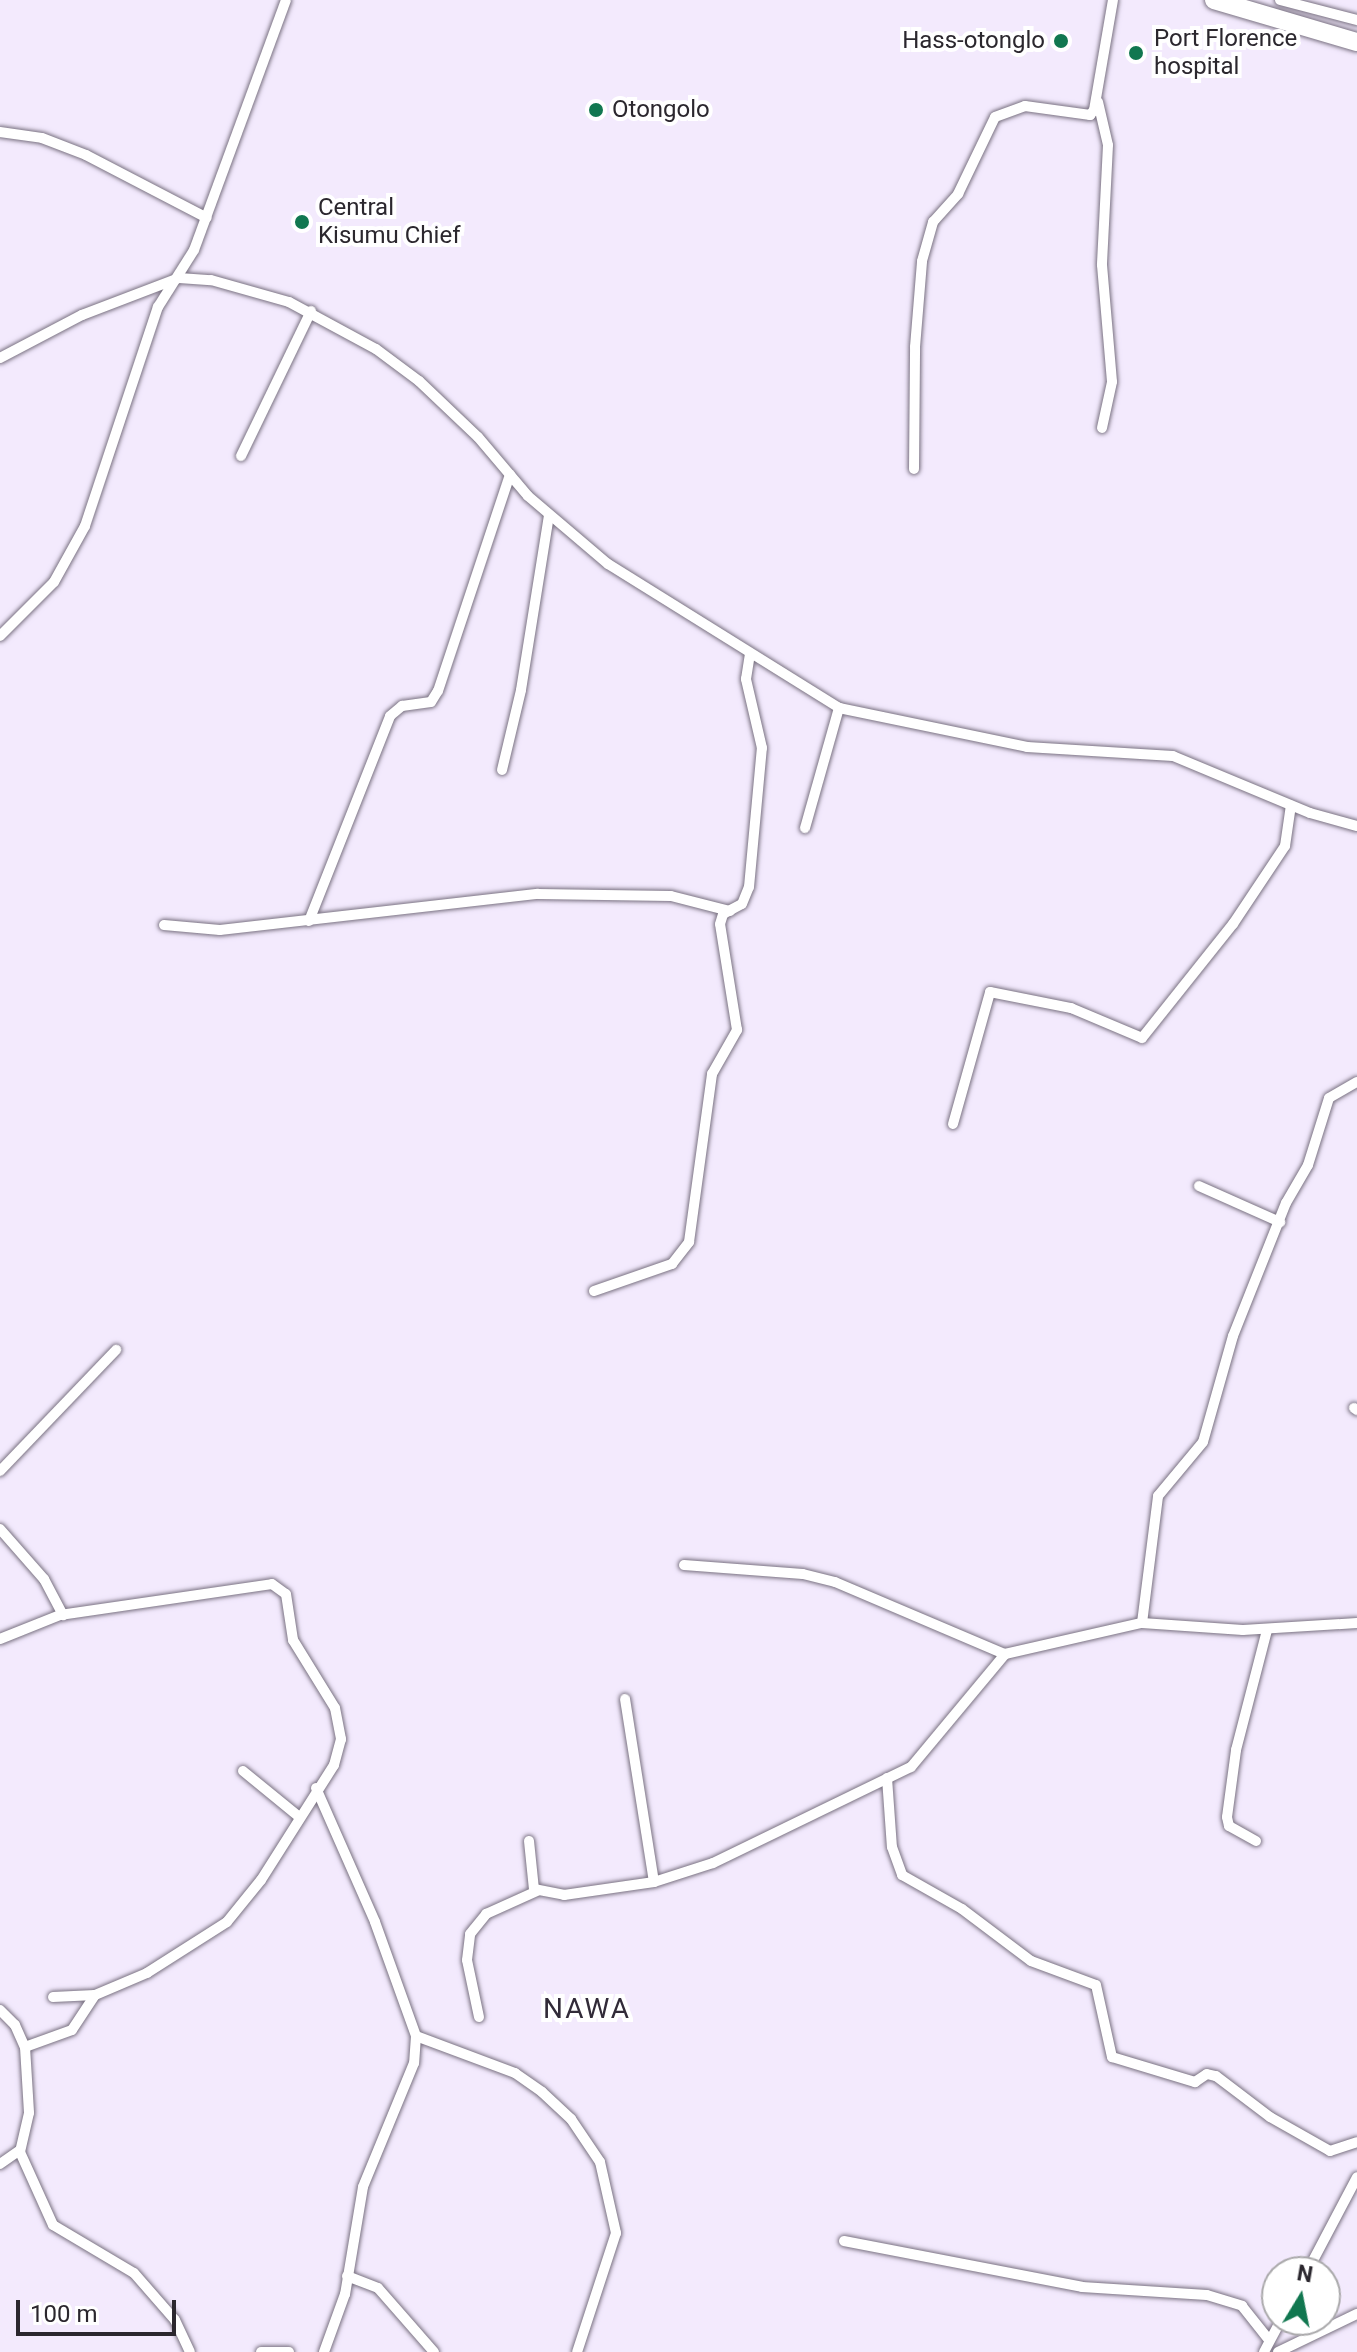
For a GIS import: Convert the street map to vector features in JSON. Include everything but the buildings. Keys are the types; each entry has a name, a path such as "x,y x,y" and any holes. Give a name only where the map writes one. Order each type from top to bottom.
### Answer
{"highway":[{"path":"1214,0 1357,42"}],"street":[{"path":"0,636 54,582 70,558 158,307 179,278 207,218 286,0"},
{"path":"1102,428 1112,382 1102,265 1108,145 1098,102 1113,0"},
{"path":"1280,0 1357,20"},
{"path":"914,469 915,347 922,261 933,222 958,194 995,117 1025,106 1090,115 1098,102"},
{"path":"0,132 42,138 86,155 207,218"},
{"path":"0,358 82,315 179,278 211,280 311,311 419,381 455,413 549,515 637,584 839,708 1027,747 1173,756 1291,805 1357,826"},
{"path":"241,456 311,311"},
{"path":"309,921 390,716 402,706 431,702 438,691 510,475"},
{"path":"502,770 521,690 549,515"},
{"path":"594,1291 672,1264 686,1251 712,1074 737,1030 720,924 730,911 742,904 749,887 762,748 746,679 750,654"},
{"path":"805,828 839,708"},
{"path":"953,1124 990,992 1071,1008 1142,1038 1233,924 1285,846 1291,805"},
{"path":"164,925 206,931 538,894 671,896 730,911"},
{"path":"1142,1623 1158,1496 1203,1442 1233,1336 1280,1222 1308,1165 1329,1098 1357,1082"},
{"path":"1199,1186 1280,1222"},
{"path":"0,1471 116,1350"},
{"path":"0,1529 44,1579 63,1615"},
{"path":"684,1565 803,1574 835,1582 1005,1654 1142,1623 1267,1630 1357,1623"},
{"path":"0,1639 63,1615 262,1582 280,1588 293,1640 335,1708 339,1723 340,1755 298,1816 261,1880 227,1922 147,1973 95,1995 53,1997"},
{"path":"1256,1841 1229,1826 1227,1817 1236,1750 1267,1630"},
{"path":"479,2017 467,1960 470,1934 486,1914 537,1891 578,1894 654,1882 738,1853 820,1807 911,1767 1005,1654"},
{"path":"625,1699 654,1882"},
{"path":"243,1771 298,1816"},
{"path":"887,1778 892,1847 902,1875 962,1909 1031,1961 1096,1985 1112,2057 1195,2082 1207,2074 1216,2076 1270,2117 1330,2151 1357,2142"},
{"path":"316,1788 375,1922 416,2036 414,2063 363,2187 347,2276 324,2352"},
{"path":"529,1841 531,1881 537,1891"},
{"path":"25,2047 72,2030 95,1995"},
{"path":"0,2010 15,2025 25,2047 29,2113 20,2150 56,2230 134,2273 175,2320 190,2352"},
{"path":"416,2036 515,2073 542,2092 571,2119 600,2162 615,2221 614,2245 577,2352"},
{"path":"0,2164 20,2150"},
{"path":"1315,2256 1357,2177"},
{"path":"844,2241 1082,2287 1207,2295 1242,2306 1269,2340"},
{"path":"347,2276 378,2288 434,2352"},
{"path":"1278,2352 1357,2314"},
{"path":"1264,2352 1271,2336"},
{"path":"261,2352 289,2352"}],"place":[{"name":"Hass-otonglo","path":"1061,41"},
{"name":"Port Florence hospital","path":"1136,53"},
{"name":"Otongolo","path":"596,110"},
{"name":"Central Kisumu Chief","path":"302,222"}],"district":[{"name":"NAWA","path":"587,2009"}]}
